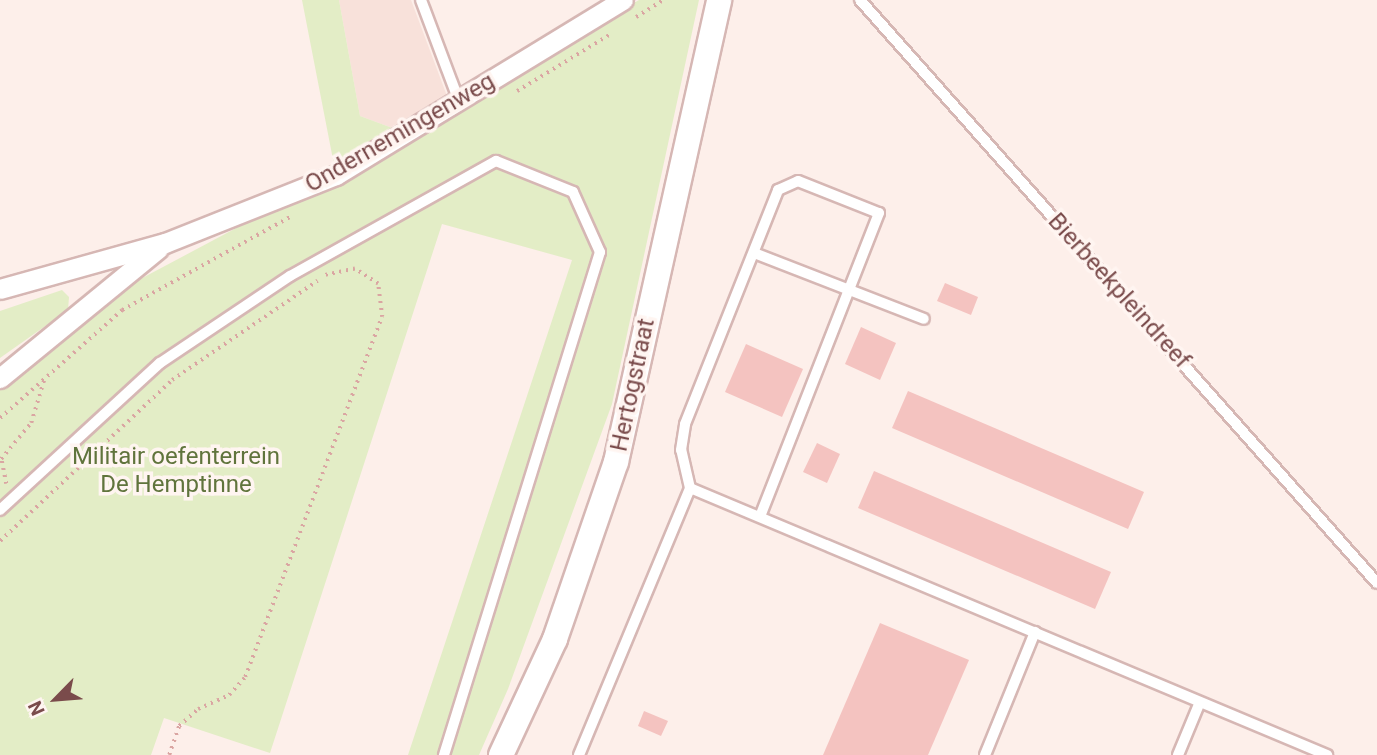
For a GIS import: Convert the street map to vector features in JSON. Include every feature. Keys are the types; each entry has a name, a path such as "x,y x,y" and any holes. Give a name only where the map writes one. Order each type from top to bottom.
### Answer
{"street":[{"name":"Ondernemingenweg","path":"0,289 165,243 336,175 623,0"},
{"name":"Hertogstraat","path":"501,755 555,639 616,462 719,0"},
{"name":"Ondernemingenweg","path":"0,378 165,243"}],"lane":[{"path":"421,0 459,101"},
{"name":"Bierbeekpleindreef","path":"860,0 1377,583"},
{"path":"0,510 160,363 290,276 496,161 573,192 600,252 444,755"},
{"path":"579,755 690,488 681,450 685,424 778,191 798,181 879,213 760,517"},
{"path":"754,253 924,319"},
{"path":"690,488 1327,755"},
{"path":"985,755 1035,632"},
{"path":"1178,755 1200,702"}],"path":[{"path":"0,541 183,372 323,276 355,269 378,284 382,317 245,677 229,695 198,709 179,726 169,755"},
{"path":"0,418 122,310"},
{"path":"9,500 1,459 31,423 44,380"}],"shaded area":[{"path":"339,0 411,0 447,96 406,133 360,116"}],"green space":[{"name":"Militair oefenterrein De Hemptinne","path":"302,0 339,0 360,116 406,133 639,0 699,0 612,404 508,689 479,755 408,755 572,260 442,224 270,753 164,718 151,755 0,755 0,390 116,292 336,175"},
{"path":"62,290 69,297 68,310 0,358 0,311"}],"building":[{"path":"945,283 978,297 971,315 937,301"},
{"path":"861,327 896,343 880,380 845,364"},
{"path":"746,344 803,369 782,417 725,392"},
{"path":"908,391 1144,492 1128,529 892,428"},
{"path":"817,443 840,454 827,483 803,472"},
{"path":"874,471 1111,572 1095,609 858,508"},
{"path":"880,623 969,660 928,755 823,755"},
{"path":"644,711 668,721 661,736 638,726"}]}
